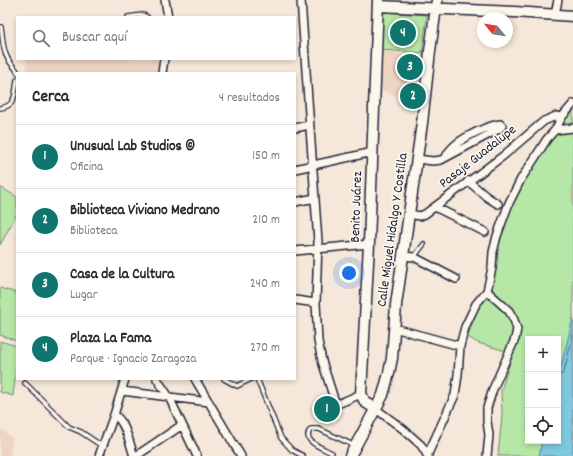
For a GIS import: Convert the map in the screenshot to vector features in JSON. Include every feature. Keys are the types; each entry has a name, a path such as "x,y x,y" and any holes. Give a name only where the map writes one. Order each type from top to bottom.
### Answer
{"street":[{"path":"165,0 168,16"},
{"path":"301,0 318,250 316,303 318,341 324,367 337,403 361,394 366,402 403,429 421,445 427,456"},
{"path":"555,14 558,0"},
{"path":"378,3 436,5 573,16"},
{"name":"Benito Juárez","path":"361,394 373,152 378,3"},
{"name":"Calle Miguel Hidalgo Y Costilla","path":"350,456 376,409 386,385 392,358 394,328 436,5"},
{"path":"162,72 164,60"},
{"path":"427,456 455,395 460,346 465,328 476,304 487,291 497,236 509,204 521,179 547,139 555,130 562,117 573,104"},
{"name":"Pasaje Guadalupe","path":"409,214 423,216 503,156 544,121 556,116 562,117"},
{"path":"417,159 432,161 444,158 450,149 469,141 497,125 501,124 502,126"},
{"path":"296,128 309,125"},
{"path":"555,130 573,128"},
{"path":"296,169 373,152"},
{"path":"468,181 498,204"},
{"path":"296,202 314,198"},
{"path":"435,207 485,232"},
{"path":"296,252 369,244"},
{"path":"403,256 414,257 456,279"},
{"path":"486,456 489,435 487,408 493,389 515,339 517,329 509,311 487,291"},
{"path":"296,300 316,303"},
{"path":"394,328 460,346"},
{"path":"98,456 114,415 125,380"},
{"path":"158,380 169,397 197,456"},
{"path":"196,380 241,456"},
{"path":"122,391 208,402"},
{"path":"114,415 122,422 135,456 182,425"}],"lane":[{"path":"1,27 4,51 7,59 16,68 18,72"},
{"path":"0,108 9,106 15,100 16,90"},
{"path":"414,257 424,244"},
{"path":"226,380 237,386 249,380"},
{"path":"257,380 281,438 292,450 303,456"},
{"path":"25,383 69,427 81,432 103,446"},
{"path":"332,453 310,441 307,434 311,429 319,429 356,447"}],"shaded area":[{"path":"381,51 403,53 401,74 414,76 413,83 420,84 416,91 407,91 407,99 380,90"},
{"path":"26,60 159,60 157,72 27,72"},
{"path":"0,428 12,438 10,456 0,456"}],"green space":[{"path":"382,12 427,15 422,53 381,50"},
{"path":"573,108 573,456 498,456 502,415 501,390 513,353 478,343 468,337 476,309 490,289 496,251 509,212 523,181 558,126"},
{"path":"0,187 16,196 16,216 0,245"},
{"path":"0,288 16,293 16,341 0,335"},
{"path":"0,341 16,346 16,371 13,396 0,392"}],"water":[{"path":"573,318 573,456 539,456 541,444 561,444 561,366"}],"place":[{"name":"Plaza La Fama","path":"403,33"},
{"name":"Casa de la Cultura","path":"410,67"},
{"name":"Biblioteca Viviano Medrano","path":"413,96"},
{"name":"Unusual Lab Studios ©","path":"327,409"}]}
